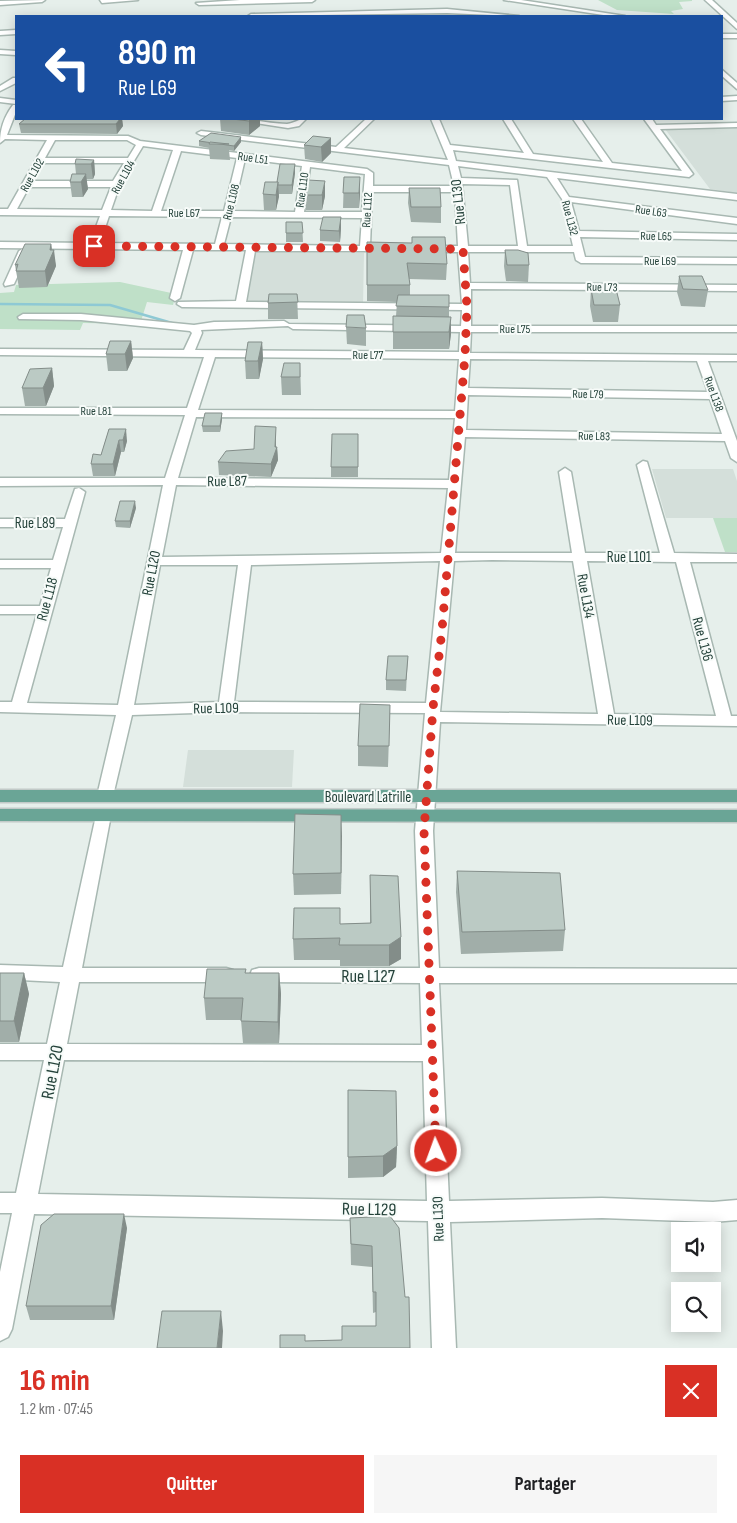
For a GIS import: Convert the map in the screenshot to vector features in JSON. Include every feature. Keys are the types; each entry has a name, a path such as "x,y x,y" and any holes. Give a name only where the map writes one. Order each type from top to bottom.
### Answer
{"main road":[{"name":"Boulevard Latrille","path":"0,796 737,796"},
{"name":"Boulevard Latrille","path":"0,815 737,816"}],"street":[{"path":"0,3 42,0"},
{"path":"101,2 135,0"},
{"path":"286,0 290,15"},
{"path":"199,4 312,0"},
{"path":"507,0 615,15"},
{"path":"576,0 585,11"},
{"path":"708,0 734,21 737,27"},
{"path":"508,15 510,11 529,2"},
{"path":"310,15 390,11 460,11 498,15"},
{"path":"0,34 15,32"},
{"path":"723,36 737,36"},
{"path":"0,52 15,54"},
{"path":"723,74 737,87"},
{"path":"0,88 15,80"},
{"path":"723,98 737,98"},
{"path":"0,100 15,102"},
{"path":"0,117 14,113"},
{"path":"1,138 14,113"},
{"path":"243,120 288,126 296,124 301,120"},
{"path":"338,149 369,120"},
{"name":"Rue L130","path":"435,120 448,147 458,185 467,307 465,356 425,816 424,888 444,1348"},
{"path":"508,120 530,156"},
{"path":"578,120 610,166"},
{"path":"448,147 689,174 649,120"},
{"path":"654,127 737,125"},
{"path":"202,133 737,197"},
{"name":"Rue L51","path":"1,138 136,141 368,172"},
{"name":"Rue L102","path":"11,212 52,138"},
{"name":"Rue L104","path":"94,246 116,184 132,161 136,141"},
{"path":"156,213 178,148"},
{"name":"Rue L108","path":"219,247 242,156"},
{"path":"40,160 132,161"},
{"name":"Rue L110","path":"299,214 306,165"},
{"name":"Rue L112","path":"365,248 368,172"},
{"name":"Rue L132","path":"551,176 566,199 580,259 584,260"},
{"path":"368,188 514,182 523,249"},
{"path":"27,184 116,184"},
{"name":"Rue L63","path":"566,199 737,221"},
{"name":"Rue L67","path":"0,212 367,215"},
{"name":"Rue L65","path":"574,234 737,237"},
{"path":"0,245 396,249"},
{"path":"9,284 27,246"},
{"path":"189,247 178,301 240,306 467,307"},
{"path":"240,306 251,248"},
{"path":"416,249 578,249"},
{"name":"Rue L69","path":"584,260 737,261"},
{"name":"Rue L73","path":"466,286 737,288"},
{"name":"Rue L75","path":"23,317 74,316 194,328 214,325 289,325 467,329 737,329"},
{"path":"188,353 197,333 194,328"},
{"name":"Rue L77","path":"0,352 737,358"},
{"name":"Rue L120","path":"105,796 125,710 170,482 210,354"},
{"name":"Rue L138","path":"701,358 737,458"},
{"name":"Rue L79","path":"461,391 715,396"},
{"name":"Rue L81","path":"0,411 460,415"},
{"name":"Rue L83","path":"458,433 730,438"},
{"name":"Rue L136","path":"643,465 731,721"},
{"name":"Rue L134","path":"565,472 607,720"},
{"name":"Rue L87","path":"0,482 308,481 453,484"},
{"name":"Rue L118","path":"18,708 44,610 79,492"},
{"name":"Rue L89","path":"0,523 70,523"},
{"name":"Rue L101","path":"154,561 492,556 737,558"},
{"path":"226,707 245,561"},
{"path":"0,564 57,564"},
{"path":"0,610 44,610"},
{"name":"Rue L109","path":"0,707 125,710 226,707 433,712 607,720 731,721"},
{"name":"Rue L120","path":"0,1329 27,1203 103,815"},
{"name":"Rue L127","path":"0,972 71,975 737,976"},
{"path":"0,1052 432,1053"},
{"name":"Rue L129","path":"0,1203 476,1212 602,1208 713,1212 737,1210"}],"shaded area":[{"path":"737,126 737,193 710,189 665,129"},
{"path":"255,252 364,253 363,305 246,305"},
{"path":"652,469 733,469 737,481 737,518 666,518"},
{"path":"188,750 294,750 292,787 183,787"}],"green space":[{"path":"598,0 692,1 679,2 683,9 671,11 674,14 617,10"},
{"path":"120,282 176,294 173,305 147,302 140,324 83,323 80,330 0,329 0,293 14,292 16,285"},
{"path":"713,518 737,518 737,552 725,552"}],"building":[{"path":"24,120 119,120 116,124 19,124"},
{"path":"211,133 241,137 234,146 199,141"},
{"path":"313,136 331,138 321,147 304,145"},
{"path":"210,142 229,144 209,144"},
{"path":"76,159 94,160 91,164 75,164"},
{"path":"280,164 295,164 292,185 278,185"},
{"path":"72,174 86,174 81,182 70,182"},
{"path":"344,177 360,177 359,193 343,193"},
{"path":"308,180 325,181 322,195 306,195"},
{"path":"265,182 278,182 276,195 263,194"},
{"path":"409,188 440,188 441,207 411,207"},
{"path":"323,217 341,217 339,231 320,230"},
{"path":"286,222 302,222 303,233 286,233"},
{"path":"412,237 445,237 447,264 407,263 410,285 367,285 367,242 412,243"},
{"path":"25,244 51,244 50,250 54,250 45,271 16,271 18,264 15,265"},
{"path":"505,250 518,250 528,253 529,265 507,265"},
{"path":"679,276 702,276 708,290 683,289"},
{"path":"591,289 616,289 620,305 594,305"},
{"path":"269,294 297,294 298,302 268,303"},
{"path":"398,295 449,295 449,307 396,306"},
{"path":"347,315 364,315 366,328 346,327"},
{"path":"393,316 451,317 449,332 393,332"},
{"path":"110,341 131,341 125,354 106,354"},
{"path":"248,342 262,342 258,361 245,361"},
{"path":"284,363 300,363 300,377 281,377"},
{"path":"52,368 43,388 22,388 30,369"},
{"path":"205,413 222,413 220,426 202,426"},
{"path":"255,426 276,427 275,447 277,447 271,464 218,462 226,451 254,449"},
{"path":"109,429 126,429 123,440 119,440 113,464 91,464 93,454 101,455"},
{"path":"332,434 358,434 358,467 331,467"},
{"path":"120,501 135,501 130,521 115,521"},
{"path":"388,656 408,656 406,680 386,680"},
{"path":"360,704 390,705 389,746 358,746"},
{"path":"295,814 341,815 341,873 293,874"},
{"path":"457,871 560,873 565,930 462,932"},
{"path":"370,875 398,876 401,937 389,945 339,945 340,938 293,939 294,908 340,908 340,924 371,923"},
{"path":"207,969 246,969 245,973 279,973 278,1022 241,1021 243,998 204,998"},
{"path":"0,973 24,973 14,1021 0,1021"},
{"path":"348,1090 396,1091 397,1146 383,1156 348,1157"},
{"path":"54,1214 124,1214 111,1306 26,1306 41,1225"},
{"path":"390,1216 399,1228 405,1297 409,1297 410,1348 280,1348 280,1335 305,1335 305,1341 342,1340 342,1326 376,1326 376,1292 373,1292 372,1246 351,1244 350,1218"},
{"path":"162,1311 221,1311 217,1348 157,1348"}],"waterway":[{"path":"0,304 110,305 172,323"}],"route":[{"path":"94,246 463,249 467,329 446,558 442,630 432,717 424,831 424,888 436,1151"}]}
